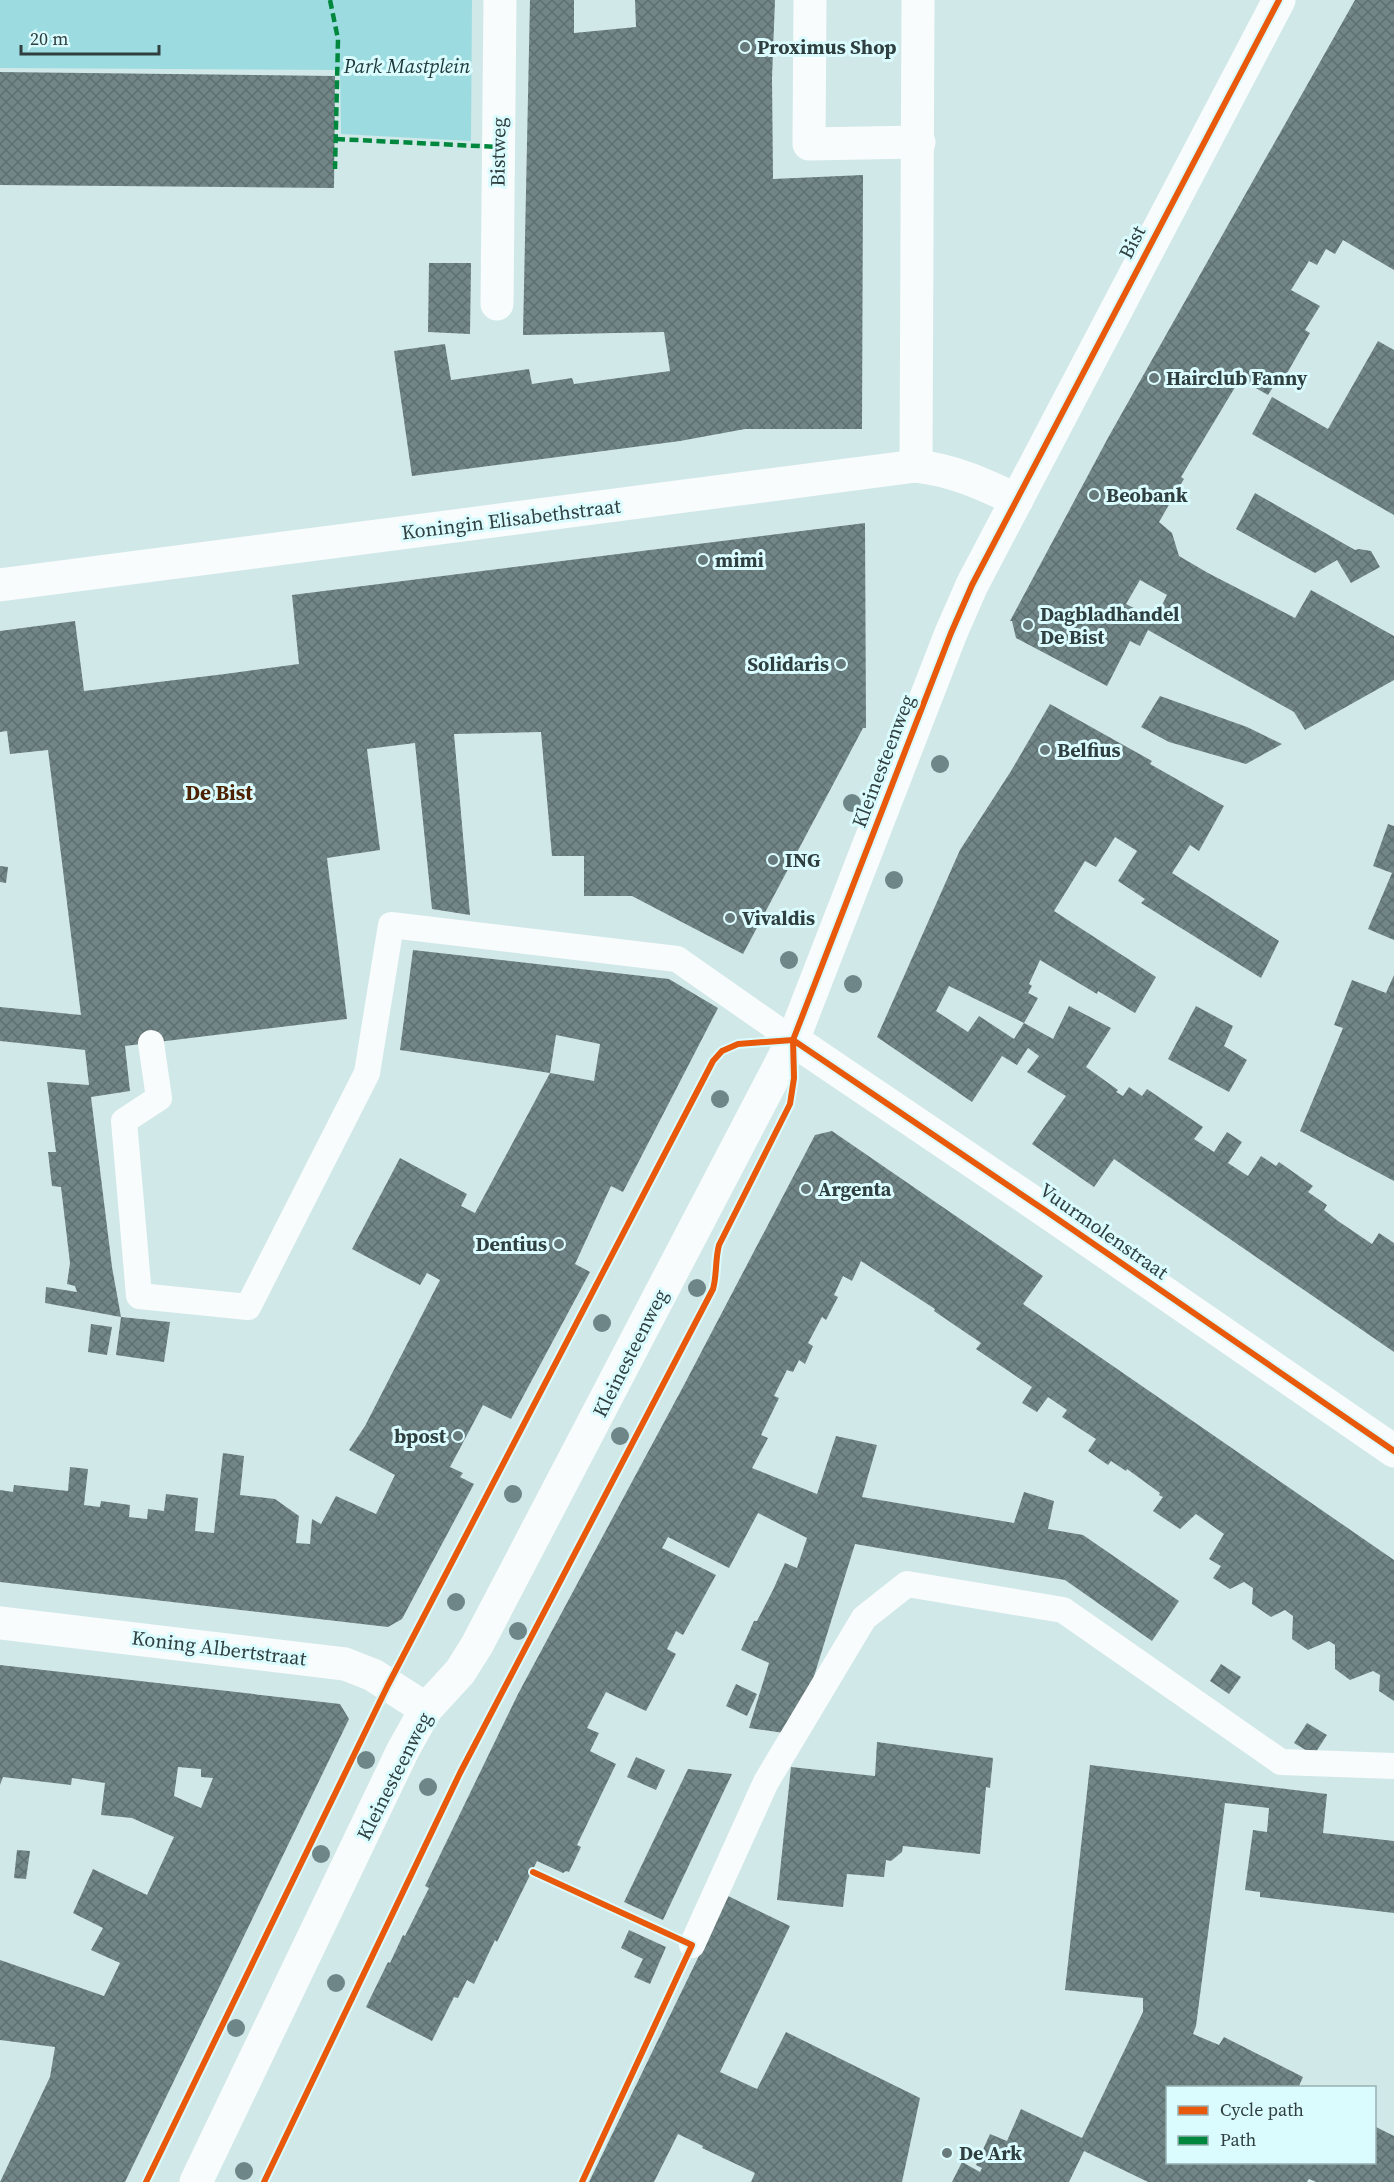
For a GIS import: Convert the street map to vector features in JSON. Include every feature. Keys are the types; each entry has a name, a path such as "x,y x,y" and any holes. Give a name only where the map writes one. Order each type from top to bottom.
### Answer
{"street":[{"name":"Bistweg","path":"497,304 500,0"},
{"path":"810,0 809,144 919,142"},
{"path":"916,466 918,0"},
{"name":"Bist","path":"1017,500 1279,0"},
{"name":"Koningin Elisabethstraat","path":"0,585 916,466 960,475 1017,500"},
{"name":"Kleinesteenweg","path":"196,2182 403,1750 426,1709 460,1672 482,1636 793,1040 951,633 972,585 1017,500"},
{"name":"Vuurmolenstraat","path":"793,1040 1050,1213 1394,1451"},
{"name":"Koning Albertstraat","path":"0,1623 345,1664 373,1676 426,1709"}],"lane":[{"path":"152,1043 159,1098 124,1121 139,1296 248,1306 367,1073 391,925 677,959 793,1040"},
{"path":"692,1945 772,1772 864,1617 907,1584 1062,1610 1281,1762 1394,1766"}],"green space":[{"name":"Park Mastplein","path":"0,0 472,0 471,141 341,134 340,70 0,68"}],"building":[{"path":"530,0 574,0 574,33 636,27 635,0 775,0 772,78 773,179 863,175 862,429 745,429 680,441 412,476 394,351 445,344 451,380 529,369 532,384 572,378 574,384 670,371 664,332 523,335"},
{"path":"1355,0 1394,0 1394,270 1343,240 1335,254 1326,249 1317,265 1309,261 1291,290 1320,306 1305,330 1310,333 1286,375 1282,373 1268,395 1240,379 1181,477 1184,479 1159,522 1172,533 1179,556 1295,618 1311,590 1394,636 1394,680 1305,730 1294,712 1148,630 1140,646 1130,641 1107,686 1016,638 1012,621 1010,621 1109,436","holes":["1140,580 1167,595 1155,619 1126,604"]},
{"path":"0,72 335,76 334,188 0,185"},
{"path":"429,263 471,263 470,334 428,332"},
{"path":"1378,341 1394,350 1394,515 1252,434 1272,397 1328,429"},
{"path":"1255,493 1355,550 1371,551 1380,567 1351,583 1337,560 1315,573 1236,529"},
{"path":"865,523 866,728 863,728 743,954 632,896 584,896 584,856 552,856 541,732 454,734 470,915 432,909 415,743 367,749 380,850 327,858 347,1019 125,1046 130,1091 91,1097 112,1267 121,1317 45,1303 46,1287 77,1292 75,1286 67,1284 70,1263 61,1187 52,1186 48,1152 56,1152 47,1082 89,1085 85,1050 0,1041 0,1007 81,1015 48,750 10,754 7,731 0,732 0,631 75,621 84,691 225,674 299,664 292,595"},
{"path":"1160,696 1247,727 1282,744 1246,764 1169,742 1141,727"},
{"path":"1050,704 1152,761 1150,764 1224,806 1199,851 1190,845 1172,873 1279,941 1261,978 1141,903 1145,899 1118,881 1137,851 1115,837 1096,867 1085,861 1054,911 1156,977 1135,1013 1098,991 1097,994 1040,960 1029,984 1032,986 1028,993 1038,998 1024,1023 1053,1039 1069,1006 1111,1028 1086,1067 1118,1090 1116,1092 1123,1096 1129,1087 1142,1096 1147,1089 1203,1127 1194,1139 1214,1152 1227,1132 1242,1142 1228,1163 1248,1176 1261,1156 1276,1166 1279,1162 1313,1186 1308,1192 1327,1205 1324,1210 1338,1221 1372,1244 1379,1233 1394,1243 1394,1352 1114,1159 1094,1187 1032,1144 1066,1096 1027,1072 1039,1056 1028,1048 1017,1065 1002,1056 972,1102 877,1037 960,850 1011,771","holes":["949,986 1024,1023 1014,1039 979,1016 968,1032 936,1011"]},
{"path":"1388,824 1394,826 1394,940 1368,929 1392,873 1373,866"},
{"path":"0,866 8,867 6,883 0,882"},
{"path":"413,950 669,979 718,1008 623,1192 611,1186 575,1264 590,1272 511,1419 483,1405 450,1467 463,1473 460,1477 474,1484 402,1619 388,1627 0,1582 0,1490 13,1492 14,1485 68,1491 70,1467 88,1469 84,1505 100,1507 101,1501 130,1505 129,1517 147,1519 148,1509 164,1511 166,1494 198,1498 195,1531 214,1533 223,1453 244,1456 240,1495 275,1499 299,1516 296,1543 310,1544 312,1519 321,1524 336,1496 376,1514 395,1475 349,1450 365,1426 440,1280 427,1273 420,1285 352,1249 400,1158 467,1194 461,1206 475,1213 550,1073 400,1050","holes":["556,1035 600,1044 594,1081 550,1073"]},
{"path":"1394,975 1394,1181 1300,1131 1343,1028 1334,1025 1352,980 1386,993"},
{"path":"1196,1006 1233,1026 1224,1046 1247,1060 1229,1092 1168,1059"},
{"path":"832,1131 1043,1276 1023,1304 1394,1560 1394,1701 1379,1691 1380,1675 1373,1671 1350,1680 1335,1669 1335,1645 1329,1641 1308,1650 1292,1639 1293,1616 1285,1610 1271,1617 1252,1604 1253,1588 1244,1582 1230,1589 1213,1578 1221,1566 1209,1559 1224,1534 1196,1514 1180,1529 1153,1511 1163,1497 1159,1495 1160,1493 1127,1469 1126,1471 1111,1461 1108,1465 1088,1451 1096,1439 1062,1417 1067,1410 1048,1397 1037,1412 1022,1403 1032,1387 976,1349 981,1343 934,1311 935,1309 861,1261 852,1281 843,1276 834,1295 838,1297 826,1320 822,1317 808,1343 813,1346 805,1364 799,1360 793,1372 787,1370 774,1396 779,1398 761,1435 768,1438 752,1468 817,1494 836,1436 877,1445 862,1497 1014,1523 1024,1492 1054,1501 1048,1529 1083,1535 1179,1601 1152,1641 1065,1580 855,1544 811,1686 784,1733 749,1728 769,1663 741,1650 785,1563 797,1568 807,1538 758,1513 729,1568 668,1537 662,1548 716,1575 683,1635 676,1631 667,1649 676,1654 646,1711 606,1692 587,1728 599,1733 590,1751 616,1764 577,1845 581,1847 569,1872 563,1873 537,1861 474,1984 467,1980 458,1998 454,1997 432,2041 366,2007 429,1888 425,1886 518,1694 815,1135"},
{"path":"121,1317 170,1322 164,1362 116,1355"},
{"path":"91,1324 112,1327 107,1355 88,1352"},
{"path":"1221,1664 1241,1677 1229,1694 1210,1681"},
{"path":"0,1665 340,1704 349,1719 125,2182 0,2182 50,2077 55,2047 0,2040 0,1960 104,1996 120,1963 91,1950 103,1928 73,1913 93,1869 147,1895 174,1837 132,1818 101,1815 105,1783 72,1778 71,1785 3,1777 0,1785","holes":["178,1767 201,1769 201,1777 213,1778 201,1808 174,1796"]},
{"path":"736,1684 757,1694 747,1716 726,1706"},
{"path":"1307,1723 1327,1735 1314,1755 1294,1743"},
{"path":"877,1742 993,1758 990,1788 986,1787 980,1854 903,1846 902,1852 891,1861 886,1860 884,1877 847,1874 843,1907 777,1900 791,1767 875,1776"},
{"path":"636,1757 665,1770 656,1790 627,1777"},
{"path":"1090,1765 1327,1794 1323,1833 1394,1841 1394,1913 1260,1897 1260,1892 1245,1890 1253,1830 1267,1832 1269,1808 1225,1803 1196,2026 1193,2034 1219,2045 1224,2037 1303,2077 1299,2086 1166,2086 1166,2164 1376,2164 1376,2127 1394,2136 1394,2182 1316,2182 1309,2179 1307,2182 1148,2182 1084,2151 1069,2182 952,2182 962,2162 980,2172 982,2168 976,2165 990,2134 1007,2141 1021,2109 1082,2138 1143,2012 1143,1998 1065,1990"},
{"path":"688,1769 732,1774 663,1920 624,1902"},
{"path":"17,1850 30,1851 26,1879 14,1878"},
{"path":"728,1896 790,1926 720,2072 757,2089 786,2032 920,2098 902,2182 751,2182 755,2173 678,2134 654,2182 589,2182"},
{"path":"629,1930 666,1947 650,1984 634,1977 643,1959 621,1948"}],"marked path":[{"path":"330,0 338,39 335,169"},
{"path":"336,139 498,147"}],"cycle path":[{"path":"264,2182 460,1773 713,1289 719,1245 790,1104 794,1078 793,1040 951,633 972,585 1279,0"},
{"path":"793,1040 1394,1451"},
{"path":"146,2182 388,1685 713,1061 722,1051 738,1044 793,1040"},
{"path":"533,1872 692,1945 582,2182"}],"place":[{"name":"Proximus Shop","path":"745,47"},
{"name":"Hairclub Fanny","path":"1154,378"},
{"name":"Beobank","path":"1094,495"},
{"name":"mimi","path":"703,560"},
{"name":"Dagbladhandel De Bist","path":"1028,625"},
{"name":"Solidaris","path":"841,664"},
{"name":"Belfius","path":"1045,750"},
{"name":"ING","path":"773,860"},
{"name":"Vivaldis","path":"730,918"},
{"name":"Argenta","path":"806,1189"},
{"name":"Dentius","path":"559,1244"},
{"name":"bpost","path":"458,1436"},
{"name":"De Ark","path":"947,2153"}],"district":[{"name":"De Bist","path":"219,792"}]}
